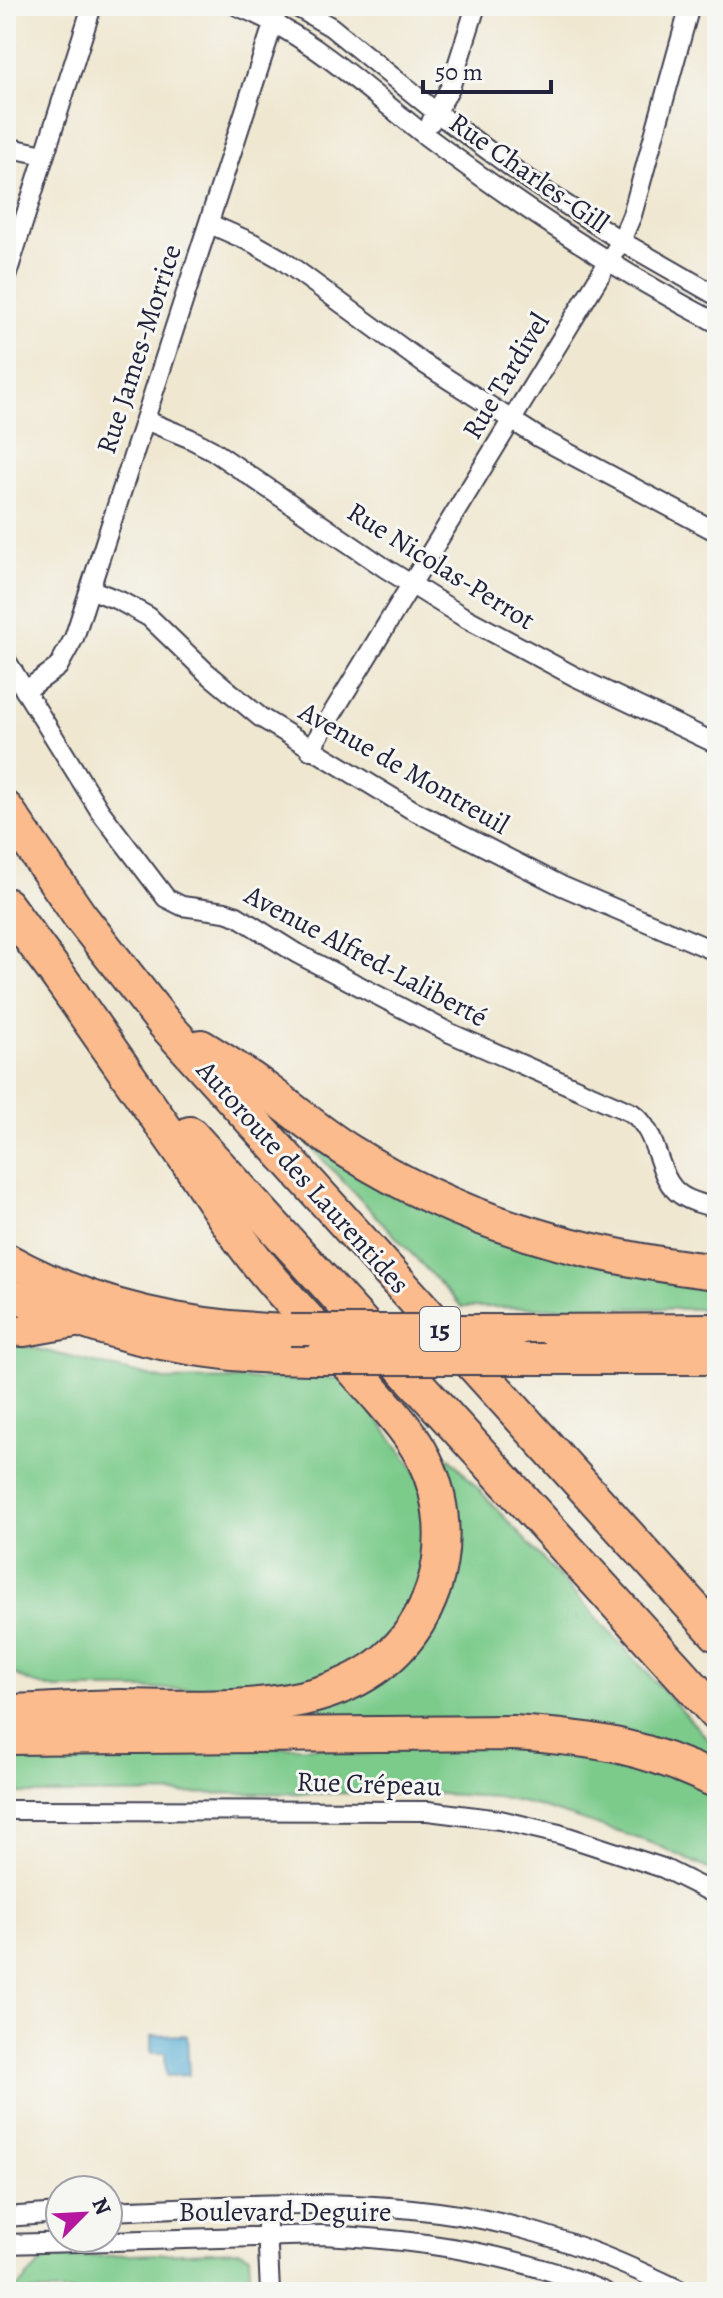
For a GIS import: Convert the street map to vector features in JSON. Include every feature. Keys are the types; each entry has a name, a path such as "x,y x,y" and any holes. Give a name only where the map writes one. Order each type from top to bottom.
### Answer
{"highway":[{"name":"Autoroute des Laurentides","path":"6,809 79,915 164,1023 717,1634"},
{"name":"Autoroute des Laurentides","path":"6,905 60,978 157,1096 717,1714"},
{"path":"6,1712 269,1704 314,1696 357,1680 393,1653 422,1615 437,1576 442,1540 434,1484 413,1440 254,1258 60,978"},
{"path":"164,1023 261,1086 340,1146 436,1199 508,1229 580,1250 717,1272"},
{"path":"6,1689 36,1700 109,1707"},
{"path":"6,1737 528,1734 598,1740 645,1751 717,1781"}],"main road":[{"path":"6,1258 67,1287 117,1305 193,1322 290,1330 717,1329"},
{"path":"6,1292 77,1322 139,1341 198,1353 281,1360 717,1359"},
{"path":"6,1330 24,1331 77,1322"}],"street":[{"path":"6,277 92,6"},
{"name":"Rue Charles-Gill","path":"237,6 276,15 424,134 524,206 609,262 717,323"},
{"name":"Rue Charles-Gill","path":"295,6 331,27 437,113 540,189 621,241 717,296"},
{"path":"424,134 450,88 476,6"},
{"name":"Rue Tardivel","path":"310,750 621,241 632,215 690,6"},
{"name":"Rue James-Morrice","path":"25,691 49,675 64,660 74,638 276,15"},
{"path":"6,147 44,155"},
{"path":"210,224 272,254 380,334 512,421 623,484 717,532"},
{"name":"Rue Nicolas-Perrot","path":"145,420 212,450 412,585 510,643 717,744"},
{"name":"Avenue de Montreuil","path":"90,589 149,617 243,704 310,750 399,803 595,901 717,952"},
{"name":"Avenue Alfred-Laliberté","path":"6,660 100,811 166,898 182,906 237,916 296,953 437,1027 632,1113 650,1131 672,1187 684,1197 717,1208"},
{"name":"Rue Crépeau","path":"6,1810 428,1811 500,1820 571,1837 663,1868 717,1895"},
{"path":"266,2205 270,2292"},
{"name":"Boulevard Deguire","path":"124,2210 361,2205 469,2217 518,2227 576,2245 628,2265 684,2292"},
{"path":"6,2217 44,2214"},
{"name":"Boulevard Deguire","path":"6,2244 322,2235 412,2241 536,2267 605,2292"}],"green space":[{"path":"318,1138 391,1184 717,1277 717,1309 462,1307 309,1145"},
{"path":"6,1345 29,1347 165,1380 347,1378 413,1467 427,1503 429,1541 416,1598 376,1651 352,1665 279,1689 56,1689 17,1675 6,1667"},
{"path":"450,1458 717,1749 717,1769 293,1722 293,1712 404,1658 443,1466"},
{"path":"489,1744 609,1754 717,1791 717,1873 652,1843 538,1806 497,1797 421,1793 6,1794 6,1752"},
{"path":"240,2251 249,2255 251,2292 13,2292 42,2262 52,2258"}],"water":[{"path":"187,2035 189,2075 166,2076 165,2053 151,2053 151,2036"}]}
